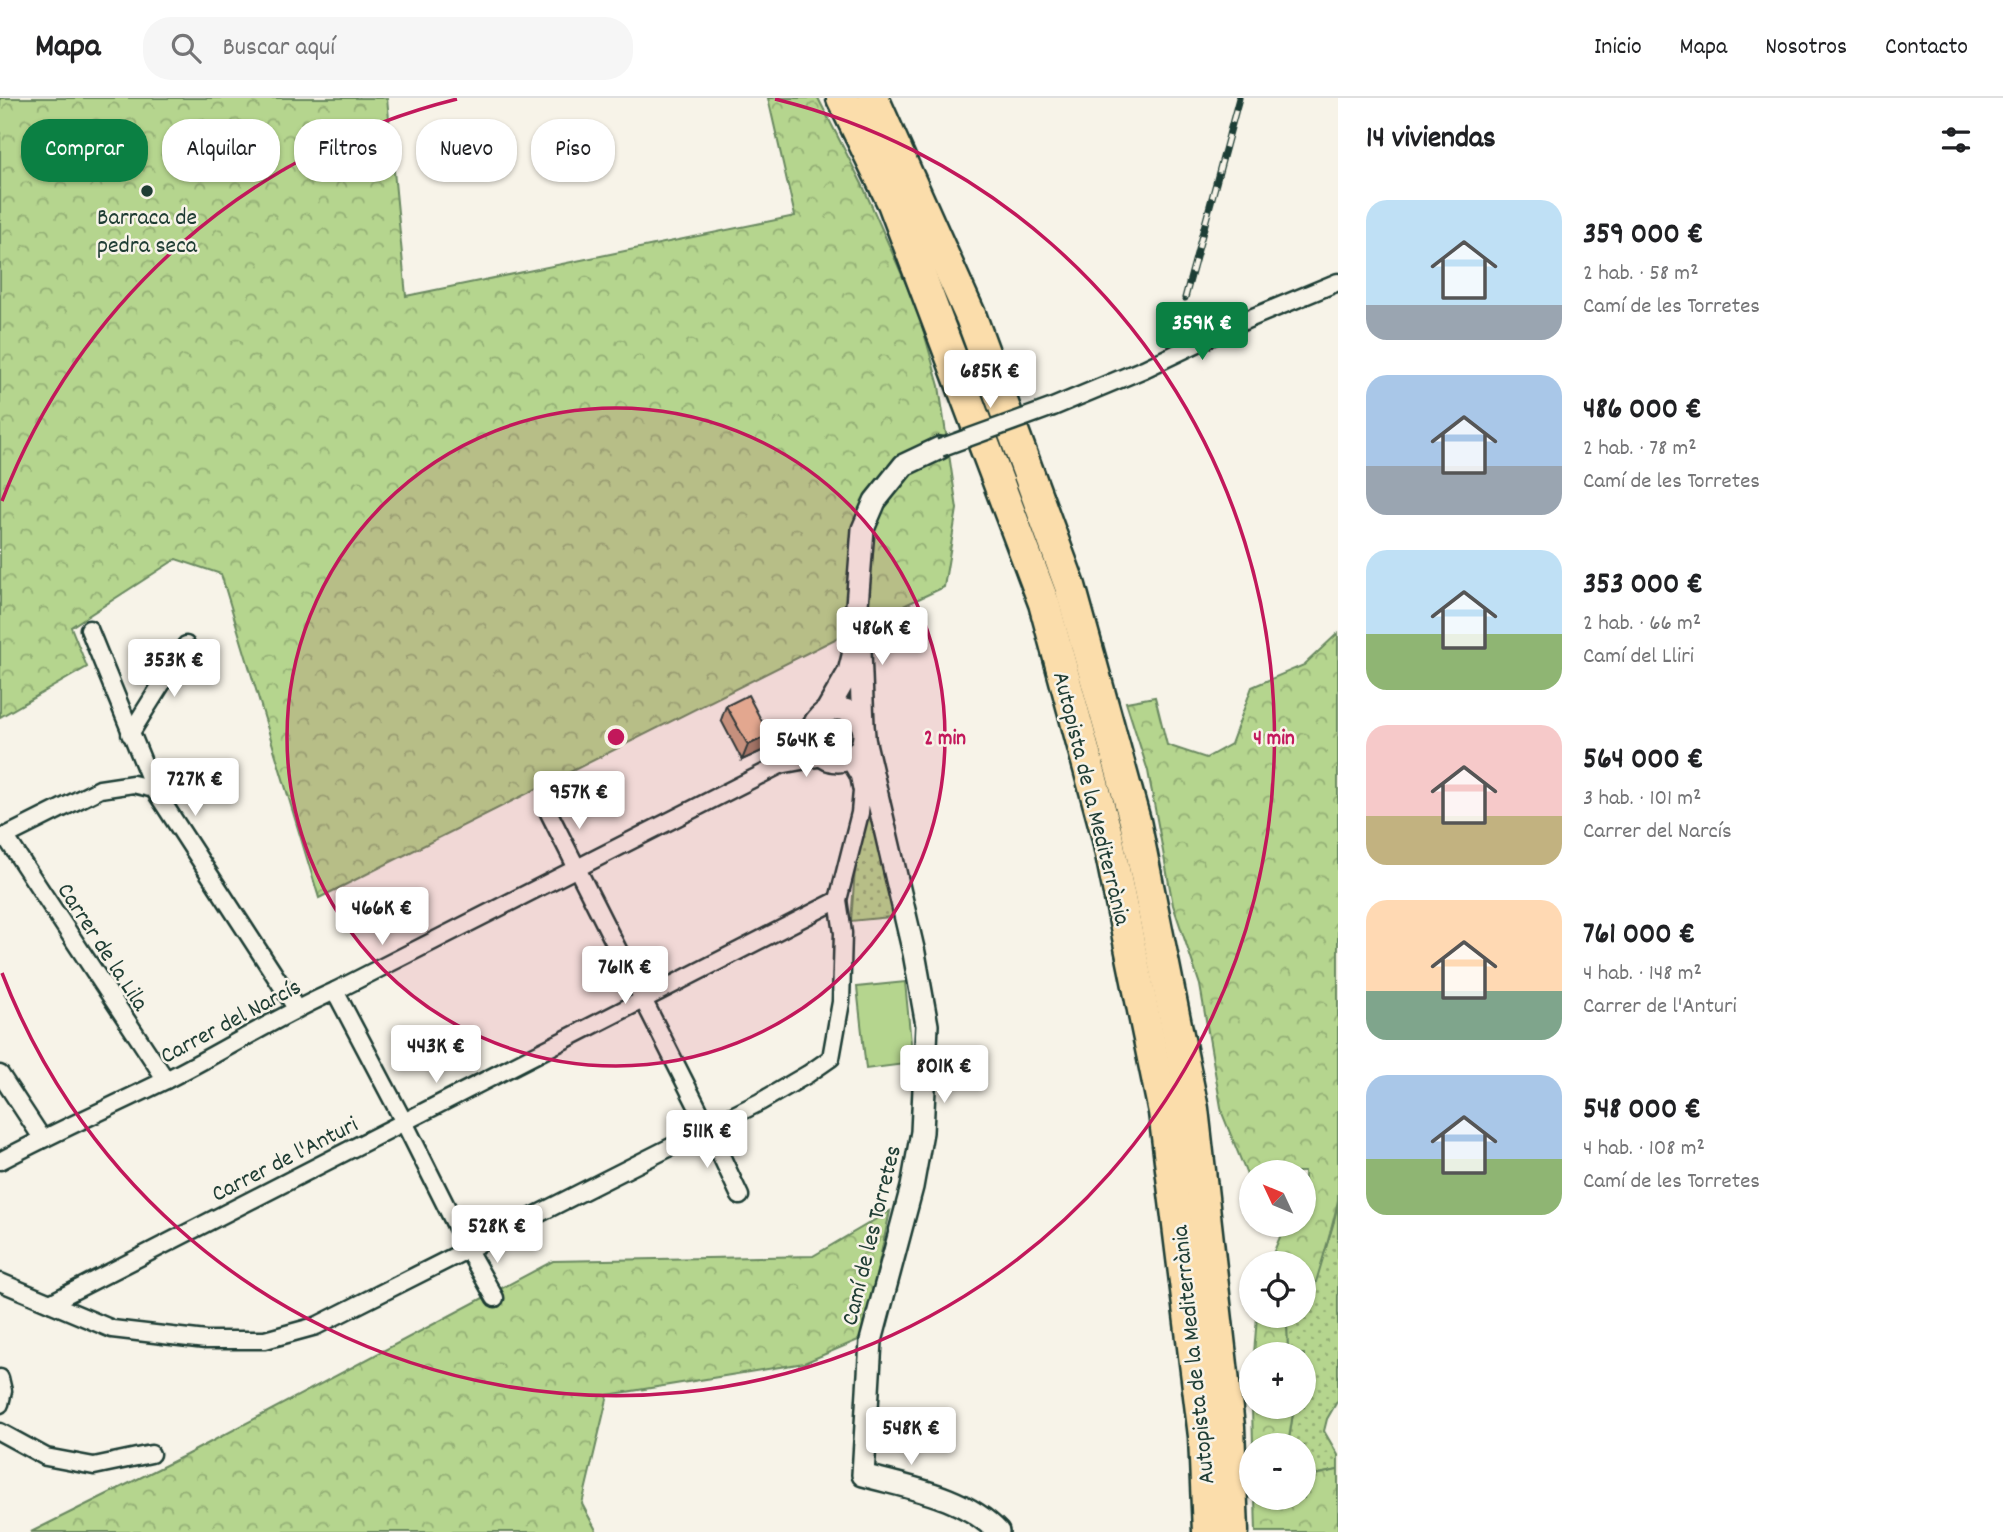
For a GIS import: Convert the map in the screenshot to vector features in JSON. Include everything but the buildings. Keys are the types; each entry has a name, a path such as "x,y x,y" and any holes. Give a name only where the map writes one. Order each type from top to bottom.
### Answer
{"highway":[{"name":"Autopista de la Mediterrània","path":"842,98 893,202 1044,603 1107,835 1164,1112 1204,1436 1208,1532"},
{"name":"Autopista de la Mediterrània","path":"873,98 971,317 1070,586 1135,821 1193,1109 1229,1427 1233,1532"}],"street":[{"name":"Camí de les Torretes","path":"826,712 849,672 853,656 863,529 874,500 904,465 940,448 1053,407 1144,369 1246,320 1333,286"},
{"name":"Camí de les Torretes","path":"856,610 862,675 863,732 914,953 927,1025 922,1132 915,1173 871,1341 863,1475 948,1499 984,1517 998,1532"},
{"path":"89,629 154,789 296,1008"},
{"path":"130,734 186,645"},
{"path":"843,710 851,713 863,732 859,751 849,759 836,761 823,757 817,751 812,734 816,721 826,712 843,710"},
{"name":"Carrer del Narcís","path":"780,765 812,734"},
{"name":"Carrer del Narcís","path":"0,1161 42,1138 166,1080 296,1008 335,991 780,765 823,757"},
{"path":"0,1282 112,1329 206,1339 265,1340 316,1326 760,1102 808,1074 831,1058 841,1003 843,933 838,900 860,813 862,791 859,776 849,759"},
{"path":"2,837 100,789 133,784 154,789"},
{"path":"548,811 740,1196"},
{"name":"Carrer de la Lila","path":"2,837 166,1080"},
{"name":"Carrer de l'Anturi","path":"50,1303 838,900"},
{"path":"335,991 495,1298"},
{"path":"0,1074 42,1138"},
{"path":"76,1290 76,1300 82,1317"},
{"path":"0,1378 3,1391 0,1404"},
{"path":"0,1432 46,1457 94,1466 151,1454"}],"green space":[{"path":"0,98 387,98 389,119 294,119 294,182 395,182 406,296 795,216 768,98 818,98 862,184 918,311 939,386 957,509 944,587 319,898 221,574 176,559 71,627 87,667 0,717"},
{"path":"1338,633 1338,1200 1316,1283 1316,1251 1274,1251 1280,1237 1316,1237 1316,1160 1241,1160 1222,1113 1200,985 1173,905 1148,771 1126,702 1155,697 1167,745 1206,758 1231,744 1252,687 1304,665"},
{"path":"860,807 882,812 900,916 851,921"},
{"path":"905,982 913,1063 866,1069 857,987"},
{"path":"1338,1190 1338,1400 1327,1419 1324,1431 1338,1455 1338,1470 1316,1475 1316,1433 1290,1433 1292,1419 1316,1419 1316,1342 1288,1342 1287,1328 1316,1328 1316,1280 1334,1222"},
{"path":"890,1211 863,1338 804,1363 608,1395 582,1504 597,1532 31,1532 186,1455 553,1261 813,1256"},
{"path":"1256,1328 1287,1328 1288,1342 1255,1342"},
{"path":"1252,1419 1292,1419 1290,1433 1253,1433"},
{"path":"1338,1470 1338,1532 1256,1532 1255,1510 1316,1510 1316,1475"}],"railway":[{"path":"1185,298 1239,98"}],"place":[{"name":"Barraca de pedra seca","path":"147,191"}]}
